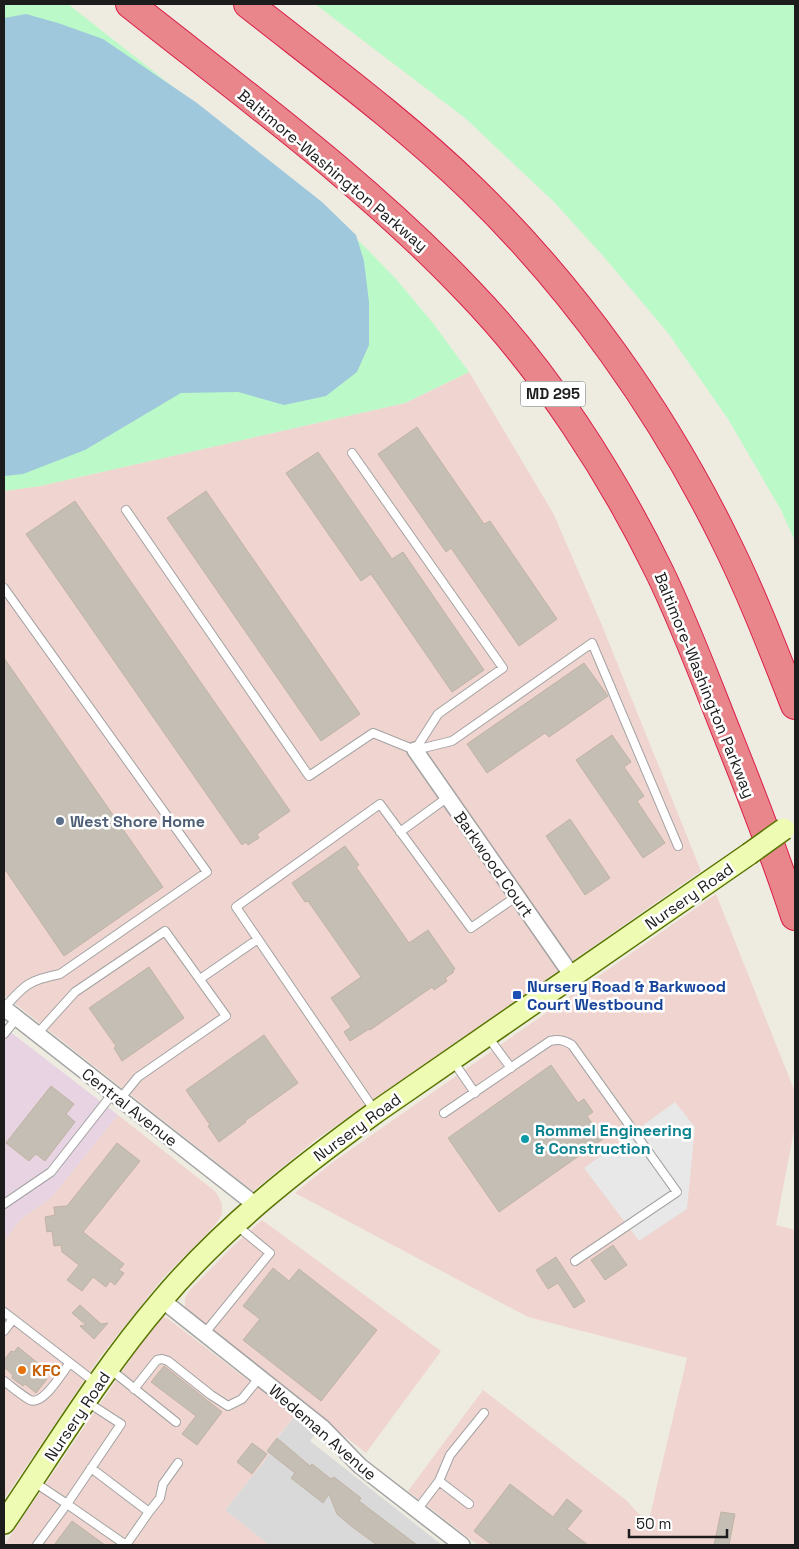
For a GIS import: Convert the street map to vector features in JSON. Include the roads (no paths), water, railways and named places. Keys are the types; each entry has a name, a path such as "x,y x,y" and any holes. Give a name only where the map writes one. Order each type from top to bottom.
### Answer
{"highway":[{"name":"Baltimore-Washington Parkway","path":"130,4 336,168 424,246 472,294 514,342 568,415 613,486 658,570 697,657 778,866 795,916"},
{"path":"248,4 438,157 474,190 570,297 628,373 679,455 724,538 764,627 795,705"}],"main road":[{"name":"Nursery Road","path":"10,1510 33,1481 97,1384 162,1300 192,1267 256,1206 322,1152 376,1112 795,821"}],"street":[{"name":"Barkwood Court","path":"415,750 573,977"},
{"name":"Central Avenue","path":"4,1008 256,1206"},
{"name":"Wedeman Avenue","path":"162,1300 322,1427 360,1466 462,1545"}],"lane":[{"path":"352,453 503,668 438,714 415,750"},
{"path":"126,510 309,776 373,733 415,750 452,741 592,643 678,846"},
{"path":"4,588 207,872 60,974 39,978 27,984 4,1008"},
{"path":"400,832 448,797"},
{"path":"376,1112 236,907 380,804 470,928 517,896"},
{"path":"4,1204 51,1172 116,1096 138,1077 226,1016 165,930 75,992 37,1034"},
{"path":"200,979 258,939"},
{"path":"4,1034 17,1018"},
{"path":"487,1036 511,1068"},
{"path":"444,1113 550,1041 558,1039 572,1045 677,1192 575,1261"},
{"path":"452,1060 475,1092"},
{"path":"204,1334 270,1253 236,1225"},
{"path":"4,1312 97,1384 121,1424 37,1545"},
{"path":"4,1331 13,1319"},
{"path":"134,1389 157,1360 162,1359 168,1361 228,1406 242,1399 260,1377"},
{"path":"4,1381 32,1401 38,1401 44,1397 69,1364"},
{"path":"97,1384 134,1389 176,1422"},
{"path":"417,1510 439,1481 450,1455 484,1412"},
{"path":"33,1481 126,1545 160,1498 163,1484 178,1463"},
{"path":"91,1468 149,1512"},
{"path":"439,1481 469,1504"}],"water":[{"path":"26,14 103,39 197,103 322,202 356,235 364,261 369,302 369,345 357,372 326,396 284,405 238,392 181,393 85,450 23,474 4,476 4,18"}],"place":[{"name":"West Shore Home","path":"60,821"},
{"name":"Nursery Road & Barkwood Court Westbound","path":"517,995"},
{"name":"Rommel Engineering & Construction","path":"525,1139"},
{"name":"KFC","path":"22,1370"}]}
